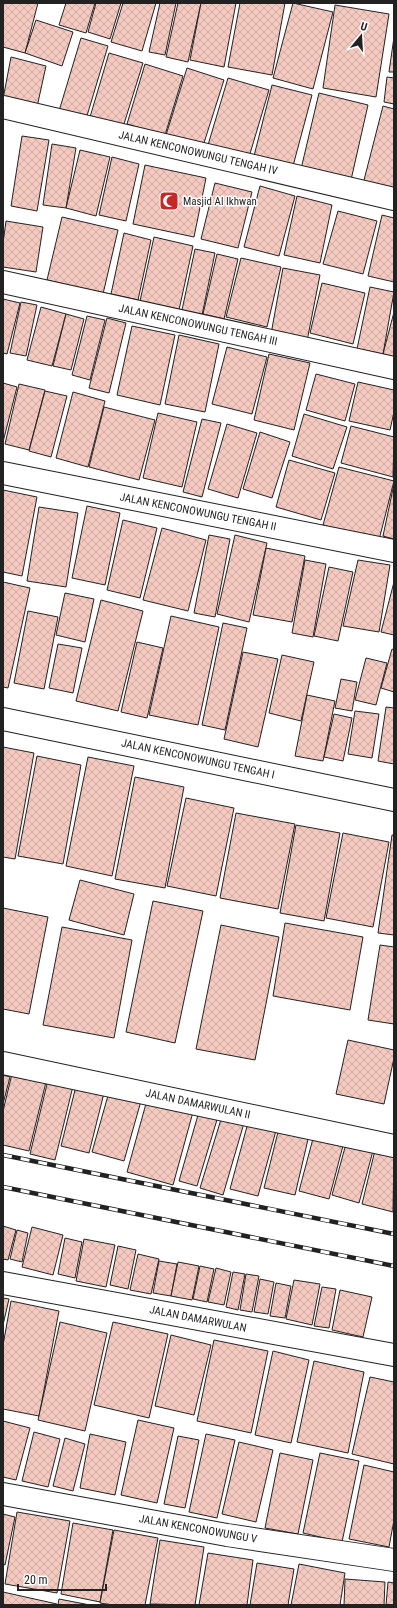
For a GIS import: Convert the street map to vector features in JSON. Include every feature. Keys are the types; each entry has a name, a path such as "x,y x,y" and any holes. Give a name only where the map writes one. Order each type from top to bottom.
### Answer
{"street":[{"name":"JALAN KENCONOWUNGU TENGAH IV","path":"3,107 394,199"},
{"name":"JALAN KENCONOWUNGU TENGAH III","path":"3,282 394,368"},
{"name":"JALAN KENCONOWUNGU TENGAH II","path":"3,474 394,551"},
{"name":"JALAN KENCONOWUNGU TENGAH I","path":"3,719 394,800"},
{"name":"JALAN DAMARWULAN II","path":"3,1063 394,1146"},
{"name":"JALAN DAMARWULAN","path":"3,1283 394,1355"},
{"name":"JALAN KENCONOWUNGU V","path":"3,1494 227,1535 394,1560"}],"building":[{"path":"3,3 38,3 25,53 3,47"},
{"path":"66,3 95,3 86,33 59,25"},
{"path":"96,3 121,3 110,39 88,32"},
{"path":"123,3 156,3 142,51 111,42"},
{"path":"160,3 176,3 165,55 149,52"},
{"path":"178,3 201,3 188,62 166,57"},
{"path":"201,3 236,3 224,67 190,60"},
{"path":"240,3 285,3 272,75 228,67"},
{"path":"293,3 333,12 313,89 273,78"},
{"path":"335,5 389,14 376,97 323,88"},
{"path":"36,20 73,32 62,66 25,53"},
{"path":"394,37 394,72 389,72"},
{"path":"81,38 108,46 86,119 59,111"},
{"path":"109,53 143,63 123,127 90,117"},
{"path":"11,57 46,66 37,107 3,99"},
{"path":"145,64 183,76 165,135 127,124"},
{"path":"187,68 224,80 203,146 166,135"},
{"path":"387,77 394,78 394,104 384,102"},
{"path":"228,78 269,90 249,157 208,145"},
{"path":"272,85 312,95 293,166 254,156"},
{"path":"319,93 368,105 351,180 301,169"},
{"path":"383,106 394,109 394,192 363,184"},
{"path":"22,136 49,140 37,211 11,206"},
{"path":"52,144 76,148 66,208 43,205"},
{"path":"80,150 110,157 96,216 66,208"},
{"path":"112,157 139,164 126,221 99,215"},
{"name":"Masjid Al Ikhwan","path":"145,165 206,178 194,237 133,224"},
{"path":"215,183 252,192 238,248 201,239"},
{"path":"260,186 295,196 279,256 244,247"},
{"path":"297,196 332,205 320,263 284,255"},
{"path":"338,211 377,221 363,274 323,264"},
{"path":"382,215 394,218 394,282 368,276"},
{"path":"62,217 118,230 103,294 47,280"},
{"path":"6,221 43,227 36,272 3,267 3,243"},
{"path":"124,233 151,240 138,300 111,294"},
{"path":"154,237 193,246 179,310 140,301"},
{"path":"195,249 215,253 202,315 182,310"},
{"path":"217,254 238,259 224,319 203,314"},
{"path":"241,258 281,267 267,327 226,317"},
{"path":"283,268 320,275 307,341 271,334"},
{"path":"322,283 365,293 353,344 310,333"},
{"path":"370,287 394,292 383,354 357,349"},
{"path":"3,299 20,303 7,354 3,353"},
{"path":"21,302 37,305 26,356 10,353"},
{"path":"41,307 66,314 52,366 27,360"},
{"path":"394,312 394,357 383,354"},
{"path":"66,314 84,319 71,370 53,366"},
{"path":"87,316 105,320 90,380 72,375"},
{"path":"107,318 126,323 109,393 89,388"},
{"path":"132,326 175,335 160,405 117,395"},
{"path":"179,335 219,344 205,412 165,404"},
{"path":"227,347 267,357 252,414 212,404"},
{"path":"269,354 310,363 294,430 254,420"},
{"path":"316,374 355,384 345,421 306,410"},
{"path":"358,382 394,390 394,412 390,430 349,421"},
{"path":"3,383 17,387 3,442"},
{"path":"19,384 45,390 29,450 5,444"},
{"path":"45,391 67,396 51,457 29,451"},
{"path":"73,392 105,401 88,467 56,458"},
{"path":"104,407 155,420 139,480 89,467"},
{"path":"158,413 197,422 182,487 143,478"},
{"path":"304,414 347,427 333,469 292,456"},
{"path":"202,419 221,423 202,497 183,492"},
{"path":"227,424 257,433 238,498 208,489"},
{"path":"351,426 394,437 393,477 341,463"},
{"path":"260,432 290,442 272,498 243,489"},
{"path":"289,460 335,473 321,520 276,507"},
{"path":"339,467 394,481 379,540 323,525"},
{"path":"394,484 394,539 383,536"},
{"path":"3,490 37,497 22,576 3,572"},
{"path":"87,506 120,513 105,585 72,578"},
{"path":"39,507 78,513 66,587 27,581"},
{"path":"123,520 157,528 140,598 107,590"},
{"path":"162,528 206,540 188,611 143,600"},
{"path":"209,535 230,539 215,617 194,613"},
{"path":"235,535 267,543 249,622 217,614"},
{"path":"266,548 305,556 292,622 253,615"},
{"path":"305,560 326,564 313,637 292,633"},
{"path":"358,560 390,565 379,632 343,626"},
{"path":"329,567 353,572 338,641 314,636"},
{"path":"3,582 30,588 8,688 3,687"},
{"path":"394,582 394,635 381,632"},
{"path":"65,593 94,599 85,642 56,635"},
{"path":"101,600 143,611 118,711 76,701"},
{"path":"28,611 58,617 44,689 14,683"},
{"path":"171,616 219,627 198,725 149,715"},
{"path":"223,623 247,628 225,730 202,725"},
{"path":"137,642 163,648 147,718 121,712"},
{"path":"58,644 82,648 73,693 49,688"},
{"path":"392,649 394,650 394,692 381,688"},
{"path":"243,652 278,659 258,747 224,739"},
{"path":"282,655 314,662 301,721 269,713"},
{"path":"366,658 387,663 376,705 355,700"},
{"path":"341,679 357,682 352,711 335,708"},
{"path":"307,695 335,701 323,761 295,756"},
{"path":"386,707 394,708 394,764 378,761"},
{"path":"355,711 379,714 372,758 348,754"},
{"path":"334,714 352,718 343,761 324,757"},
{"path":"3,747 34,753 15,859 3,857"},
{"path":"37,756 81,765 63,864 18,856"},
{"path":"88,757 134,766 112,876 66,866"},
{"path":"135,777 184,787 165,888 115,879"},
{"path":"186,798 234,808 216,896 167,886"},
{"path":"236,813 295,824 278,909 220,898"},
{"path":"296,825 340,833 324,921 280,913"},
{"path":"343,833 389,842 373,927 326,918"},
{"path":"392,835 394,835 394,935 378,933"},
{"path":"80,880 134,894 124,935 69,920"},
{"path":"153,901 203,911 175,1043 126,1032"},
{"path":"3,908 48,917 29,1014 3,1009"},
{"path":"285,923 363,937 350,1010 273,996"},
{"path":"221,925 279,937 255,1060 196,1049"},
{"path":"62,927 132,940 114,1038 43,1025"},
{"path":"380,945 394,947 394,1024 368,1020"},
{"path":"348,1040 394,1050 394,1058 384,1104 336,1094"},
{"path":"12,1074 46,1082 29,1151 3,1145 3,1111"},
{"path":"3,1075 10,1077 3,1104"},
{"path":"48,1080 73,1086 55,1160 30,1154"},
{"path":"76,1086 104,1093 89,1153 61,1146"},
{"path":"109,1092 141,1101 124,1161 92,1152"},
{"path":"147,1100 193,1112 173,1185 127,1172"},
{"path":"200,1108 219,1113 197,1186 179,1181"},
{"path":"222,1116 244,1123 223,1195 200,1188"},
{"path":"249,1119 277,1127 258,1196 230,1189"},
{"path":"279,1128 309,1135 295,1195 264,1188"},
{"path":"315,1131 345,1138 329,1199 299,1191"},
{"path":"347,1140 374,1147 359,1203 332,1195"},
{"path":"376,1146 394,1151 393,1212 362,1204"},
{"path":"3,1226 16,1230 8,1260 3,1259"},
{"path":"32,1227 63,1235 53,1275 22,1267"},
{"path":"17,1230 28,1233 22,1262 10,1259"},
{"path":"65,1238 82,1242 75,1278 58,1274"},
{"path":"84,1239 115,1245 106,1287 76,1281"},
{"path":"118,1246 136,1250 128,1289 110,1285"},
{"path":"138,1254 159,1259 151,1294 130,1290"},
{"path":"159,1261 177,1264 171,1296 153,1293"},
{"path":"178,1262 199,1266 192,1300 171,1296"},
{"path":"200,1266 214,1269 207,1302 193,1299"},
{"path":"216,1268 231,1272 224,1305 208,1302"},
{"path":"233,1272 245,1274 238,1310 226,1307"},
{"path":"246,1274 259,1276 252,1312 240,1310"},
{"path":"260,1279 274,1282 268,1314 254,1312"},
{"path":"294,1280 320,1284 312,1325 286,1319"},
{"path":"276,1283 291,1286 285,1318 270,1316"},
{"path":"322,1287 336,1289 329,1328 314,1326"},
{"path":"340,1290 372,1297 363,1337 332,1330"},
{"path":"3,1298 9,1299 3,1325"},
{"path":"11,1301 59,1311 39,1416 3,1409 3,1345"},
{"path":"60,1322 107,1333 85,1431 38,1420"},
{"path":"113,1322 168,1334 149,1418 94,1405"},
{"path":"171,1335 211,1345 194,1415 155,1406"},
{"path":"214,1340 268,1351 251,1433 197,1421"},
{"path":"273,1351 309,1360 291,1443 255,1435"},
{"path":"314,1361 364,1372 348,1453 297,1442"},
{"path":"370,1377 394,1382 394,1464 352,1454"},
{"path":"138,1420 174,1428 157,1503 121,1495"},
{"path":"3,1421 30,1428 16,1480 3,1477"},
{"path":"34,1432 60,1439 48,1487 22,1481"},
{"path":"90,1434 126,1442 115,1495 80,1488"},
{"path":"206,1434 235,1440 217,1518 189,1512"},
{"path":"178,1436 199,1440 185,1508 164,1504"},
{"path":"65,1438 85,1444 73,1491 53,1486"},
{"path":"239,1442 273,1450 256,1522 222,1514"},
{"path":"280,1453 313,1460 298,1534 265,1528"},
{"path":"320,1453 359,1461 342,1542 303,1533"},
{"path":"364,1465 394,1472 394,1520 389,1547 349,1539"},
{"path":"17,1512 70,1521 57,1593 5,1584"},
{"path":"3,1514 15,1517 5,1565 3,1564"},
{"path":"73,1523 113,1530 100,1602 61,1594"},
{"path":"114,1530 158,1538 145,1605 113,1605 100,1603"},
{"path":"160,1540 204,1547 195,1605 150,1604"},
{"path":"208,1553 253,1560 247,1605 199,1605"},
{"path":"257,1563 294,1569 288,1605 250,1605"},
{"path":"299,1564 345,1573 340,1605 291,1605"},
{"path":"345,1579 385,1582 384,1605 344,1605"},
{"path":"388,1582 394,1583 394,1605 386,1605"},
{"path":"3,1592 57,1604 3,1605"},
{"path":"59,1599 90,1605 58,1605"}],"railway":[{"path":"3,1155 394,1234"},
{"path":"3,1187 394,1266"}],"place":[{"name":"Masjid Al Ikhwan","path":"169,201"}]}
